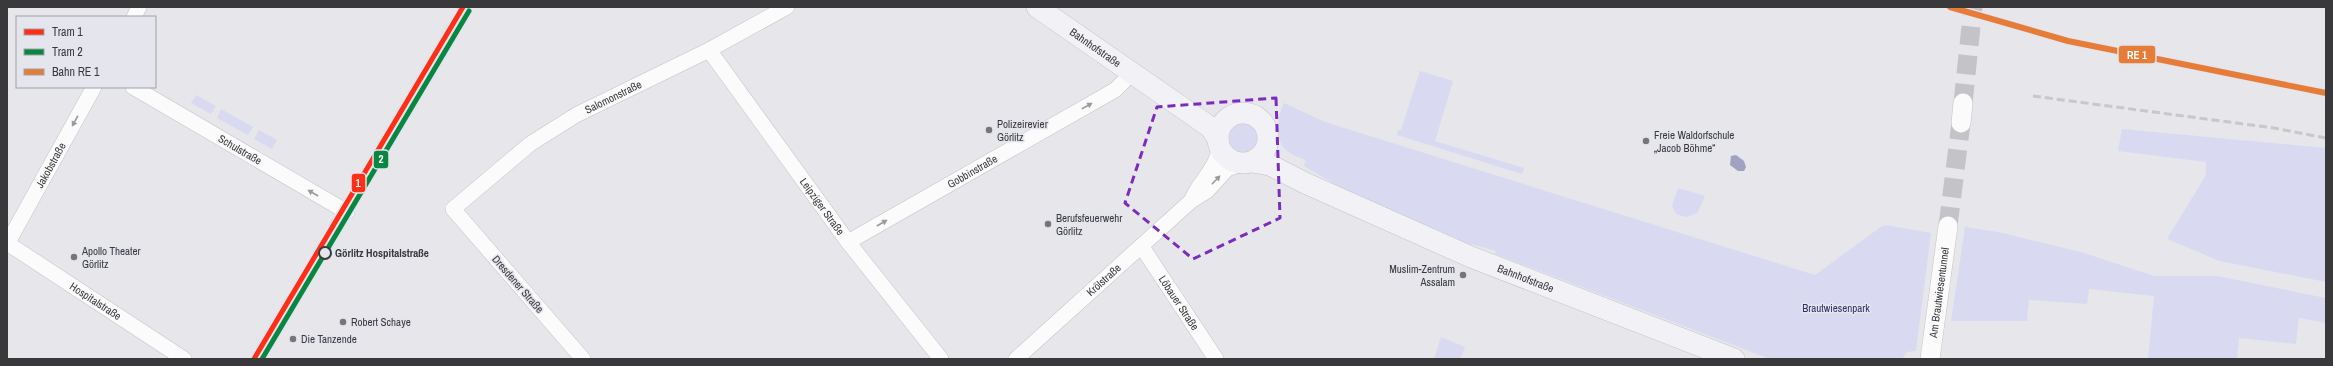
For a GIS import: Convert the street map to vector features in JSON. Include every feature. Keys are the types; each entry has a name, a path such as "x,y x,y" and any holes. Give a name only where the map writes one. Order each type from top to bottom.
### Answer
{"main road":[{"name":"Bahnhofstraße","path":"1037,7 1154,86 1210,127 1219,143"},
{"name":"Bahnhofstraße","path":"1154,86 1210,114 1232,116"},
{"path":"1232,116 1243,113 1259,118 1267,130 1268,144"},
{"name":"Krölstraße","path":"1219,143 1222,125 1232,116"},
{"path":"1219,143 1228,158 1236,162 1248,162"},
{"name":"Bahnhofstraße","path":"1268,144 1276,154 1300,170 1320,190"},
{"name":"Krölstraße","path":"1248,162 1260,157 1268,144"},
{"name":"Bahnhofstraße","path":"1248,162 1270,165 1320,190 1472,257 1734,359"}],"street":[{"path":"134,16 139,7"},
{"name":"Salomonstraße","path":"453,209 530,144 570,119 709,50 787,7"},
{"name":"Leipziger Straße","path":"709,50 848,242 941,359"},
{"name":"Gobbinstraße","path":"848,242 1115,90 1133,72"},
{"name":"Jakobstraße","path":"7,243 93,88"},
{"name":"Schulstraße","path":"134,88 347,212"},
{"path":"1960,123 1963,103"},
{"name":"Krölstraße","path":"1191,201 1199,185 1218,159 1219,143"},
{"name":"Krölstraße","path":"1016,359 1191,201 1207,190 1227,169 1248,162"},
{"name":"Dresdener Straße","path":"453,209 583,359"},
{"name":"Am Brautwiesentunnel","path":"1930,359 1948,226"},
{"name":"Hospitalstraße","path":"7,243 184,359"},
{"name":"Löbauer Straße","path":"1142,246 1216,359"}],"highlighted area":[{"path":"1276,98 1280,218 1193,259 1125,203 1157,107"}],"green space":[{"path":"1420,71 1453,81 1435,141 1524,168 1522,174 1397,135 1398,130 1401,130"},
{"path":"196,95 216,106 211,114 191,103"},
{"name":"Brautwiesenpark","path":"1284,103 1325,122 1815,275 1882,226 1886,225 1931,233 1916,351 1907,352 1902,359 1770,359 1495,254 1496,251 1471,244 1470,248 1458,243 1459,239 1348,192 1304,166 1306,160 1288,152 1282,145 1278,134 1278,121"},
{"path":"221,109 253,127 248,135 217,118"},
{"path":"1240,123 1246,123 1256,130 1259,139 1258,145 1252,152 1246,155 1240,155 1230,148 1227,142 1227,136 1234,126"},
{"path":"2122,129 2326,148 2326,282 2220,261 2167,239 2206,175 2206,162 2118,151"},
{"path":"259,130 277,140 272,149 254,139"},
{"path":"1678,188 1705,196 1697,213 1686,217 1676,214 1672,206"},
{"path":"1965,227 1998,232 2081,252 2154,276 2217,276 2326,298 2326,323 2299,318 2296,344 2239,338 2237,359 2148,359 2154,296 2089,289 2087,304 2029,300 2027,321 1951,321"},
{"path":"1441,337 1465,347 1460,359 1434,359"}],"shaded area":[{"path":"1736,155 1744,161 1746,167 1744,171 1738,171 1730,165 1731,156"}],"tunnel":[{"path":"1963,103 1973,7"},
{"path":"1948,226 1961,123"}],"railway":[{"path":"2033,96 2274,128 2326,138"}],"tram line":[{"name":"1","path":"254,359 463,7"},
{"name":"2","path":"262,359 469,11"}],"transit line":[{"path":"1950,7 2068,41 2326,93"}],"place":[{"name":"Polizeirevier Görlitz","path":"989,130"},
{"name":"Freie Waldorfschule „Jacob Böhme“","path":"1646,141"},
{"name":"Berufsfeuerwehr Görlitz","path":"1048,224"},
{"name":"Görlitz Hospitalstraße","path":"325,253"},
{"name":"Apollo Theater Görlitz","path":"74,257"},
{"name":"Muslim-Zentrum Assalam","path":"1463,275"},
{"name":"Robert Schaye","path":"343,322"},
{"name":"Die Tanzende","path":"293,339"}]}
